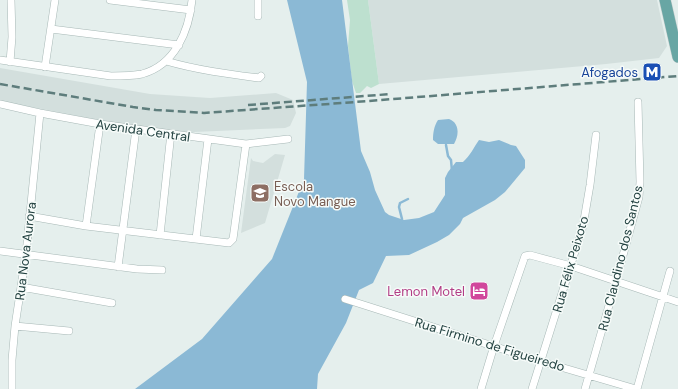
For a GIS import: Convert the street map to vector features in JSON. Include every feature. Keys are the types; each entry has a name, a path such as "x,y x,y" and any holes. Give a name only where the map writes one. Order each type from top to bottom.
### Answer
{"main road":[{"path":"665,0 677,53"}],"street":[{"path":"10,62 12,37 11,0"},
{"path":"45,67 55,0"},
{"path":"110,0 191,10"},
{"path":"0,60 111,76 142,74 152,70 166,61 179,45 189,20 192,0"},
{"path":"258,0 258,16"},
{"path":"51,29 179,45"},
{"path":"166,61 181,66 209,71 259,78 261,76"},
{"name":"Rua Claudino dos Santos","path":"585,389 639,197 638,102"},
{"name":"Avenida Central","path":"0,104 100,124 246,144 288,140"},
{"name":"Rua Nova Aurora","path":"12,389 12,360 15,326 26,254 40,113"},
{"path":"86,226 100,124"},
{"path":"118,266 124,231 136,129"},
{"path":"160,235 171,133"},
{"name":"Rua Félix Peixoto","path":"532,389 583,226 596,136"},
{"path":"196,239 208,139"},
{"path":"29,216 86,226 229,243 233,239 246,144"},
{"path":"0,251 162,270"},
{"path":"481,389 525,256 530,255 571,266 678,302"},
{"path":"637,389 664,297 670,271"},
{"path":"21,287 112,303"},
{"name":"Rua Firmino de Figueiredo","path":"345,299 540,361 637,389"},
{"path":"15,326 69,331"}],"shaded area":[{"path":"368,0 657,0 667,46 659,58 379,84"},
{"path":"0,68 150,94 210,98 276,93 293,100 296,113 290,126 285,128 194,132 157,131 0,101"},
{"name":"Escola Novo Mangue","path":"275,154 285,155 265,223 241,233 251,158 253,161 263,163"}],"green space":[{"path":"347,0 368,0 379,84 371,88 367,86 360,93 356,93 352,81 348,46 350,20"}],"water":[{"path":"287,0 342,0 361,151 370,172 375,190 385,212 389,215 404,220 419,218 434,212 445,195 445,178 448,172 456,162 463,162 465,160 479,140 489,142 499,140 516,146 525,160 525,168 505,192 495,200 463,218 460,224 449,235 409,255 386,256 373,283 359,290 346,323 318,374 317,389 135,389 202,339 272,259 304,179 307,82"},
{"path":"449,119 455,123 458,130 456,141 454,144 438,144 433,140 438,120"}],"waterway":[{"path":"446,145 448,156 451,160 452,171"},
{"path":"401,222 402,219 399,207 400,203 408,199"}],"railway":[{"path":"0,84 133,107 204,113 678,76"},
{"path":"248,105 391,94"}],"place":[{"name":"Afogados","path":"652,72"},
{"name":"Escola Novo Mangue","path":"260,193"},
{"name":"Lemon Motel","path":"479,291"}]}
